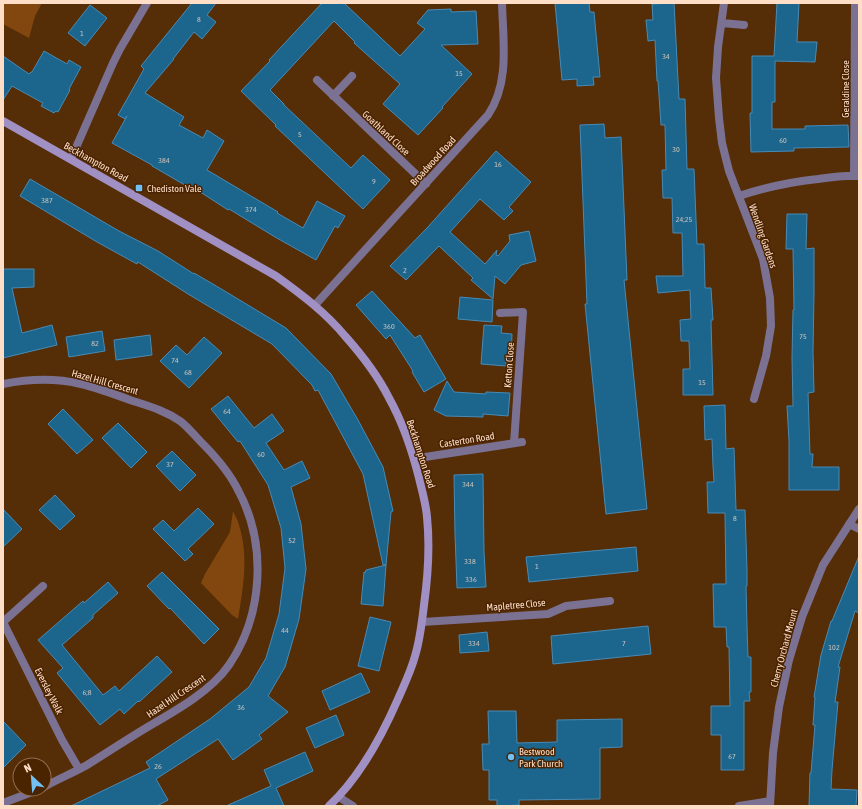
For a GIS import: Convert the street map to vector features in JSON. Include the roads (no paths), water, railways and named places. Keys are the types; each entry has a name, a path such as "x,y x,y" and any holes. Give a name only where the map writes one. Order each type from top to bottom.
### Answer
{"street":[{"path":"71,159 120,48 147,3"},
{"name":"Broadwood Road","path":"315,305 488,115 496,102 500,91 504,63 502,3"},
{"name":"Wendling Gardens","path":"724,3 718,47 716,78 722,143 729,170 763,259 770,298 771,326 766,356 754,399"},
{"name":"Geraldine Close","path":"855,3 857,176"},
{"path":"722,23 744,25"},
{"path":"333,96 352,76"},
{"name":"Goathland Close","path":"317,80 426,184"},
{"name":"Beckhampton Road","path":"3,121 276,276 315,305 344,334 365,360 389,397 406,435 415,461 423,493 428,523 428,581 422,622 415,656 393,710 367,759 355,778 339,797 329,806"},
{"name":"Wendling Gardens","path":"739,196 759,189 796,181 841,176 857,176"},
{"name":"Ketton Close","path":"500,313 523,312 518,443"},
{"name":"Hazel Hill Crescent","path":"3,384 40,380 80,384 162,410 180,421 214,455 229,474 240,492 251,521 256,541 258,561 257,586 253,608 247,630 229,666 212,685 192,699 79,769 52,783"},
{"name":"Casterton Road","path":"415,461 425,457 518,443"},
{"name":"Cherry Orchard Mount","path":"770,803 773,754 779,707 789,660 802,617 822,565 859,509"},
{"path":"849,524 859,529"},
{"path":"3,622 43,586"},
{"name":"Mapletree Close","path":"422,622 548,614 566,606 610,601"},
{"name":"Eversley Walk","path":"3,622 62,740 79,769"},
{"path":"3,803 19,797"},
{"path":"339,797 352,806"},
{"path":"739,806 770,803"}],"place":[{"name":"Chediston Vale","path":"139,188"},
{"name":"Bestwood Park Church","path":"511,757"}]}
